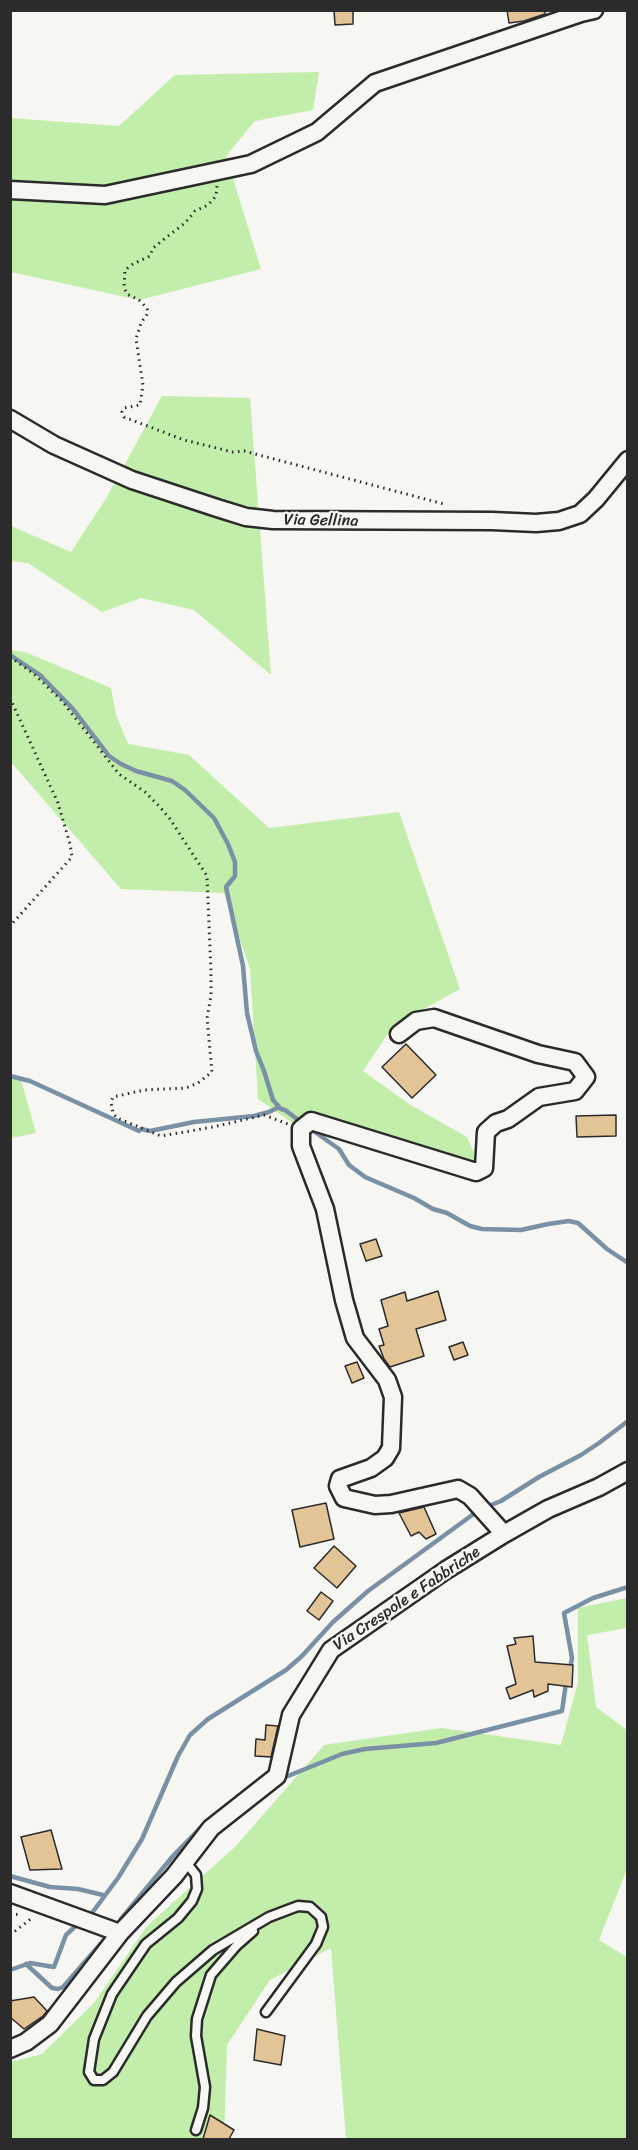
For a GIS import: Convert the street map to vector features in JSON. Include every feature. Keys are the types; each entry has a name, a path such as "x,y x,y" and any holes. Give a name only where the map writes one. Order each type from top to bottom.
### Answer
{"street":[{"path":"10,190 105,195 251,164 317,132 375,83 594,10"},
{"name":"Via Gellina","path":"10,419 54,445 132,480 217,508 273,520 536,523 559,521 580,514 596,499 627,460"},
{"path":"399,1034 416,1021 434,1018 538,1054 575,1062 586,1077 575,1091 539,1097 486,1132 484,1167 476,1172 311,1121 301,1129 301,1146 325,1209 344,1300 356,1338 387,1380 393,1397 391,1448 385,1458 371,1468 340,1479 338,1486 344,1498 375,1504 392,1504 450,1490 463,1491 500,1530"},
{"name":"Via Crespole e Fabbriche","path":"10,2049 38,2034 59,2015 120,1934 174,1876 211,1828 277,1776 291,1715 331,1650 500,1530 599,1487 627,1471"},
{"path":"10,1893 120,1934"}],"lane":[{"path":"185,1861 196,1875 197,1890 192,1901 178,1918 146,1944 112,1994 94,2039 89,2072 94,2080 103,2080 114,2072 147,2016 176,1983 213,1950 269,1917 298,1906 310,1907 321,1917 323,1927 316,1944 266,2012"},
{"path":"196,2130 203,2108 205,2087 196,2036 197,2019 211,1975 237,1945 269,1917"}],"path":[{"path":"198,175 217,185 216,196 208,205 195,211 186,222 153,248 150,256 125,270 124,287 127,294 139,300 147,308 148,313 141,323 136,339 143,385 140,405 124,408 122,412 124,417 184,440 233,452 244,451 444,504"},
{"path":"10,657 34,674 62,701 119,774 145,792 159,806 207,876 211,996 207,1018 212,1072 198,1083 186,1088 144,1090 113,1097 111,1102 113,1113 117,1118 161,1136 255,1119 264,1115 301,1129"},
{"path":"10,698 58,802 72,856 10,926"},
{"path":"10,1935 38,1913"}],"green space":[{"path":"319,72 313,110 255,121 226,156 261,269 139,300 11,272 10,118 119,126 175,75"},
{"path":"162,396 250,398 271,675 194,610 141,598 102,612 28,563 11,561 11,526 71,552 107,497"},
{"path":"10,650 25,652 111,688 116,715 128,744 189,755 269,828 399,812 460,989 393,1026 363,1071 409,1104 467,1137 477,1160 460,1169 386,1154 294,1124 258,1099 250,969 224,893 121,889 11,762"},
{"path":"11,1076 21,1080 36,1133 11,1138"},
{"path":"627,1598 627,1628 587,1635 596,1707 627,1730 627,1869 599,1940 627,1957 627,2139 346,2139 331,1948 270,1980 227,2045 224,2139 11,2140 11,2062 42,2054 94,2003 147,1926 236,1846 324,1745 442,1728 561,1745 578,1682 578,1608"}],"building":[{"path":"334,10 353,10 353,24 335,25"},
{"path":"507,10 545,10 545,14 509,23"},
{"path":"406,1044 436,1075 412,1098 382,1067"},
{"path":"616,1115 616,1136 577,1137 576,1116"},
{"path":"376,1239 382,1256 366,1261 360,1244"},
{"path":"438,1291 446,1320 416,1329 424,1356 390,1367 379,1346 384,1345 379,1329 388,1326 381,1300 405,1292 407,1301"},
{"path":"463,1342 468,1355 454,1360 449,1347"},
{"path":"357,1362 364,1378 352,1383 345,1366"},
{"path":"326,1503 334,1539 300,1547 292,1510"},
{"path":"424,1507 436,1534 426,1539 419,1532 411,1536 399,1513"},
{"path":"334,1546 356,1566 337,1588 314,1568"},
{"path":"321,1592 333,1601 319,1620 307,1611"},
{"path":"533,1636 535,1662 573,1665 572,1687 548,1684 548,1691 534,1697 533,1690 510,1699 506,1688 516,1684 507,1646 516,1644 514,1638"},
{"path":"266,1725 278,1726 271,1757 255,1756 256,1739 265,1740"},
{"path":"51,1830 62,1869 30,1870 21,1837"},
{"path":"34,1997 47,2011 24,2029 10,2017 10,2001"},
{"path":"257,2029 285,2036 281,2065 254,2060"},
{"path":"210,2115 234,2130 229,2139 203,2139"}],"waterway":[{"path":"10,655 40,675 73,709 109,756 136,771 172,781 185,790 214,818 235,862 235,876 226,887 243,966 247,1013 256,1051 273,1100 281,1109 301,1122"},
{"path":"10,1076 30,1081 139,1131 194,1122 254,1116 279,1107"},
{"path":"308,1127 339,1149 349,1165 365,1177 414,1198 433,1209 447,1213 470,1226 482,1229 521,1230 569,1221 578,1223 607,1249 628,1263"},
{"path":"86,1917 92,1913 118,1878 142,1839 178,1756 190,1735 208,1719 286,1670 333,1622 368,1591 479,1510 501,1501 539,1477 581,1455 628,1421"},
{"path":"570,1669 572,1658 564,1613 593,1598 628,1587"},
{"path":"288,1776 342,1754 365,1749 436,1743 562,1711 566,1683"},
{"path":"121,1919 173,1856 206,1822"},
{"path":"10,1876 50,1887 78,1889 103,1895"},
{"path":"10,1970 30,1963 54,1967 66,1935 80,1922"},
{"path":"26,1964 52,1988 58,1989 63,1987 103,1941"}]}
